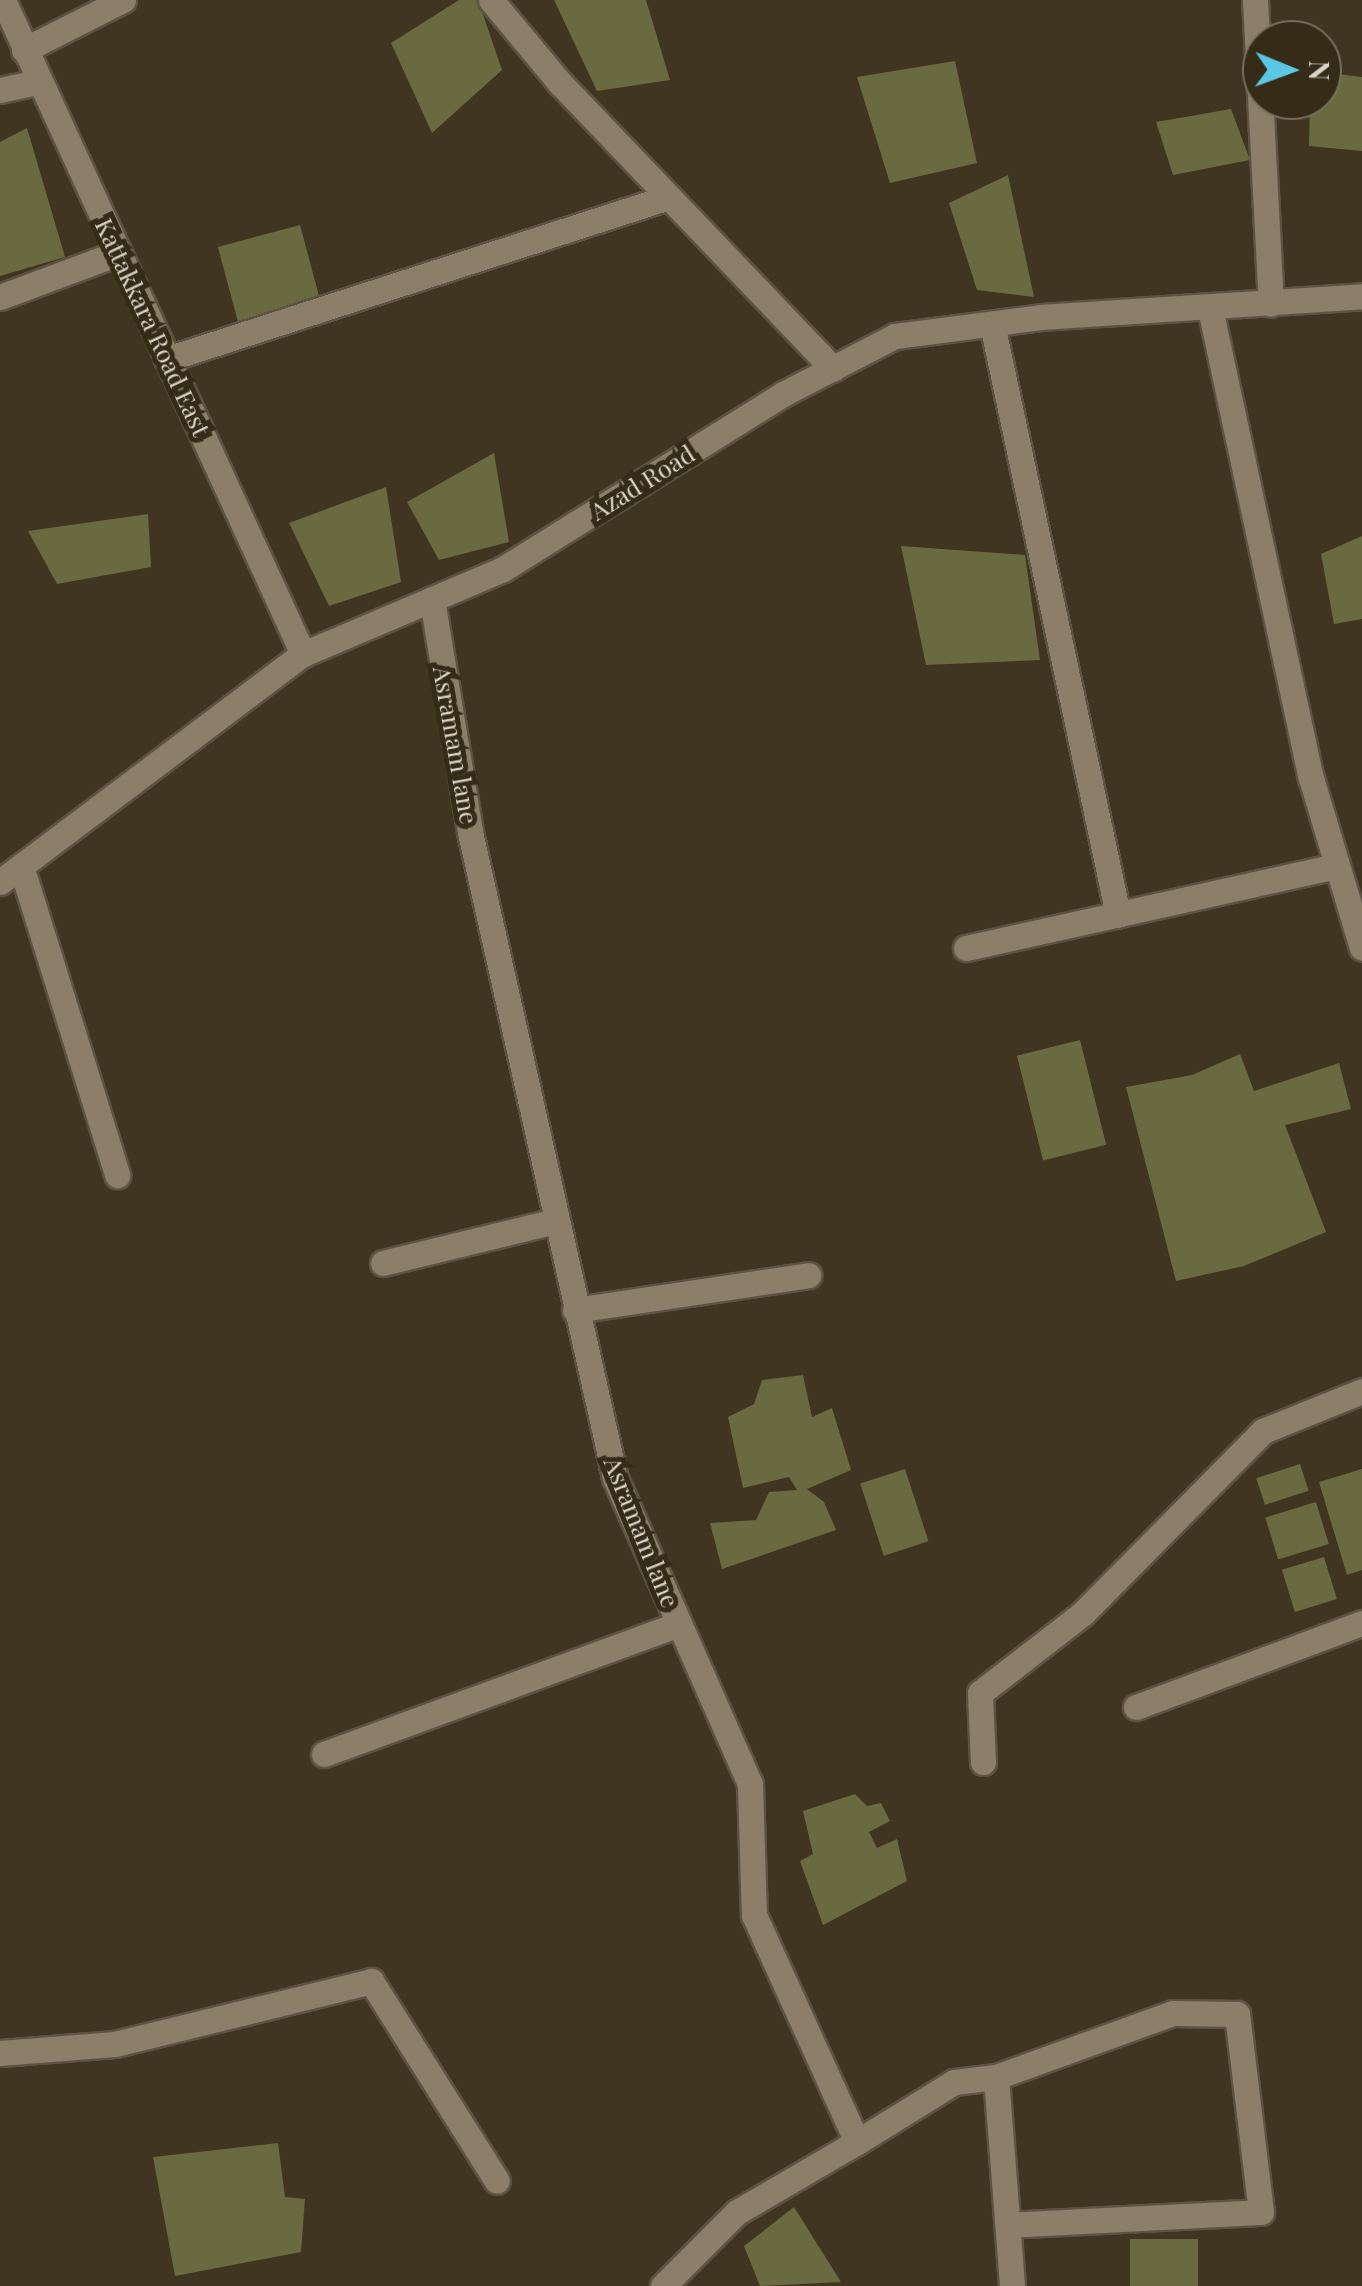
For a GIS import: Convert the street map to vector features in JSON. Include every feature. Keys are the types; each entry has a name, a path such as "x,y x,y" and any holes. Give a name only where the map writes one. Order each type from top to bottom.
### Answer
{"street":[{"name":"Kattakkara Road East","path":"3,0 303,654"},
{"path":"24,50 123,0"},
{"path":"492,0 669,198 832,369"},
{"path":"1256,0 1272,304"},
{"path":"0,90 38,82"},
{"path":"168,360 669,198"},
{"path":"0,297 118,253"},
{"name":"Azad Road","path":"0,882 303,654 503,569 832,369 895,336 992,324 1362,296"},
{"path":"1210,308 1335,866 1362,948"},
{"path":"992,324 1118,915"},
{"name":"Asramam lane","path":"432,599 470,832 616,1478 750,1784 754,1916 857,2142"},
{"path":"21,866 117,1175"},
{"path":"966,948 1335,866"},
{"path":"383,1262 555,1221"},
{"path":"576,1310 808,1275"},
{"path":"983,1762 980,1692 1082,1614 1263,1431 1362,1391"},
{"path":"1136,1707 1362,1622"},
{"path":"324,1754 678,1624"},
{"path":"0,2053 115,2044 371,1982 497,2181"},
{"path":"663,2286 737,2212 954,2082 996,2077 1173,2012 1238,2014 1261,2212 1008,2225"},
{"path":"996,2077 1012,2286"}],"building":[{"path":"459,0 478,0 502,70 432,133 391,43"},
{"path":"554,0 646,0 670,80 597,91"},
{"path":"955,61 977,163 890,183 857,77"},
{"path":"1342,74 1362,77 1362,151 1309,146 1310,120 1342,120"},
{"path":"1231,109 1250,160 1173,175 1156,122"},
{"path":"27,128 65,257 0,276 0,142"},
{"path":"1008,175 1034,297 977,290 949,203"},
{"path":"300,225 321,302 239,324 218,247"},
{"path":"494,453 509,542 439,560 407,502"},
{"path":"386,487 401,582 329,606 289,523"},
{"path":"148,514 151,567 57,584 28,531"},
{"path":"1362,536 1362,619 1334,624 1321,554"},
{"path":"901,546 1025,555 1040,660 926,665"},
{"path":"1080,1040 1106,1145 1043,1161 1017,1056"},
{"path":"1240,1054 1254,1091 1339,1063 1351,1109 1285,1125 1326,1232 1244,1266 1176,1281 1126,1087 1192,1075"},
{"path":"803,1375 812,1417 832,1408 851,1470 807,1489 824,1502 836,1530 722,1569 710,1523 756,1520 769,1492 797,1490 789,1477 743,1488 728,1417 754,1404 762,1380"},
{"path":"1300,1464 1309,1491 1265,1505 1256,1478"},
{"path":"905,1469 928,1541 884,1556 860,1484"},
{"path":"1362,1469 1362,1570 1347,1575 1319,1482"},
{"path":"1316,1502 1329,1544 1278,1560 1265,1517"},
{"path":"1324,1557 1337,1599 1295,1612 1282,1570"},
{"path":"855,1794 867,1806 881,1803 890,1821 869,1832 877,1848 897,1839 907,1881 823,1925 800,1861 813,1854 803,1811"},
{"path":"278,2143 285,2197 305,2199 301,2252 175,2276 153,2157"},
{"path":"794,2207 841,2282 760,2286 744,2246"},
{"path":"1130,2239 1198,2239 1198,2286 1130,2286"}]}
